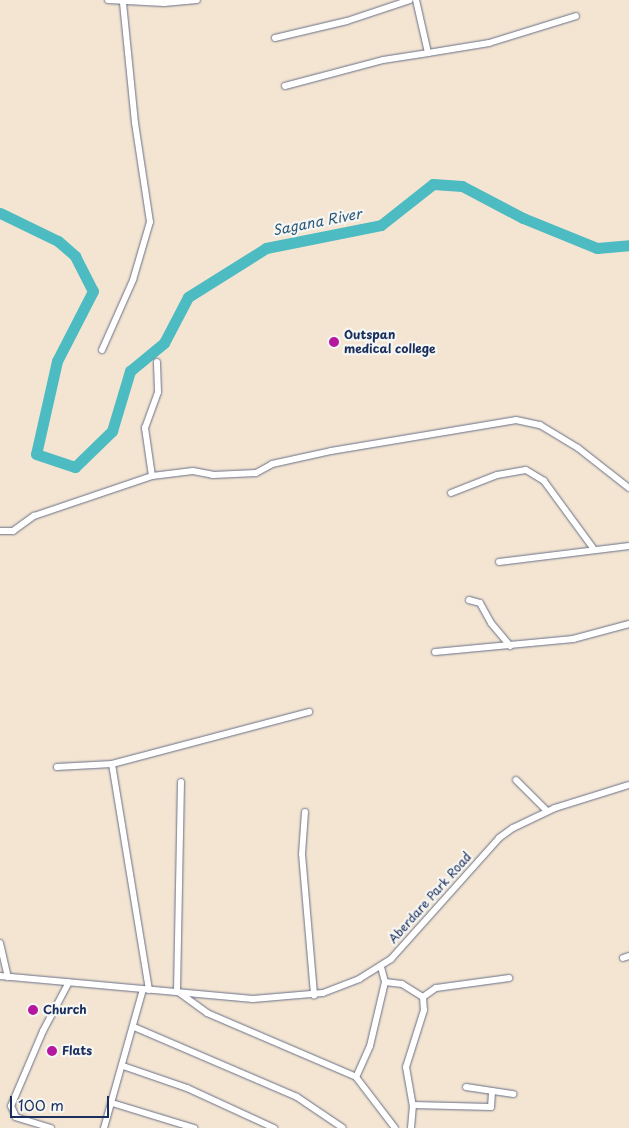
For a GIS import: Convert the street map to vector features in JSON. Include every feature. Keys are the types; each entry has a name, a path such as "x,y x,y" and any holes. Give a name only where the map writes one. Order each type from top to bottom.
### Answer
{"street":[{"path":"108,0 122,2 197,0"},
{"path":"275,38 347,21 410,0"},
{"path":"416,0 428,53"},
{"path":"102,350 133,280 150,222 135,123 122,2"},
{"path":"285,86 391,58 489,44 576,16"},
{"path":"152,476 145,428 158,392 157,362"},
{"path":"0,531 13,531 34,516 152,476 193,471 213,474 256,473 272,464 331,451 516,420 540,424 578,448 629,488"},
{"path":"451,493 497,475 526,470 544,481 593,548"},
{"path":"499,562 593,548 629,546"},
{"path":"469,600 480,603 492,623 510,646"},
{"path":"434,652 573,639 629,624"},
{"path":"57,767 112,764 309,712"},
{"path":"104,1128 146,989 112,764"},
{"path":"516,780 547,812"},
{"path":"181,782 177,991 207,1013 356,1077 395,1128"},
{"name":"Aberdare Park Road","path":"0,976 253,999 314,995 344,986 381,967 413,937 499,838 547,812 629,785"},
{"path":"305,812 302,854 314,995"},
{"path":"0,943 8,977"},
{"path":"356,1077 370,1046 386,982 381,967"},
{"path":"423,997 436,988 509,978"},
{"path":"51,1128 16,1117 11,1106 43,1031 69,982"},
{"path":"386,982 402,984 423,997"},
{"path":"411,1128 413,1105 406,1067 424,1010 423,997"},
{"path":"134,1027 297,1097 343,1128"},
{"path":"123,1066 204,1095 274,1128"},
{"path":"466,1087 514,1094"},
{"path":"413,1105 491,1107 492,1091"},
{"path":"112,1103 194,1128"}],"waterway":[{"name":"Sagana River","path":"0,213 58,241 75,256 93,291 57,361 36,454 75,467 112,431 130,371 164,343 188,297 266,248 381,225 433,184 462,186 523,218 597,248 629,245"}],"place":[{"name":"Outspan medical college","path":"334,342"},
{"name":"Church","path":"33,1010"},
{"name":"Flats","path":"52,1051"}]}
